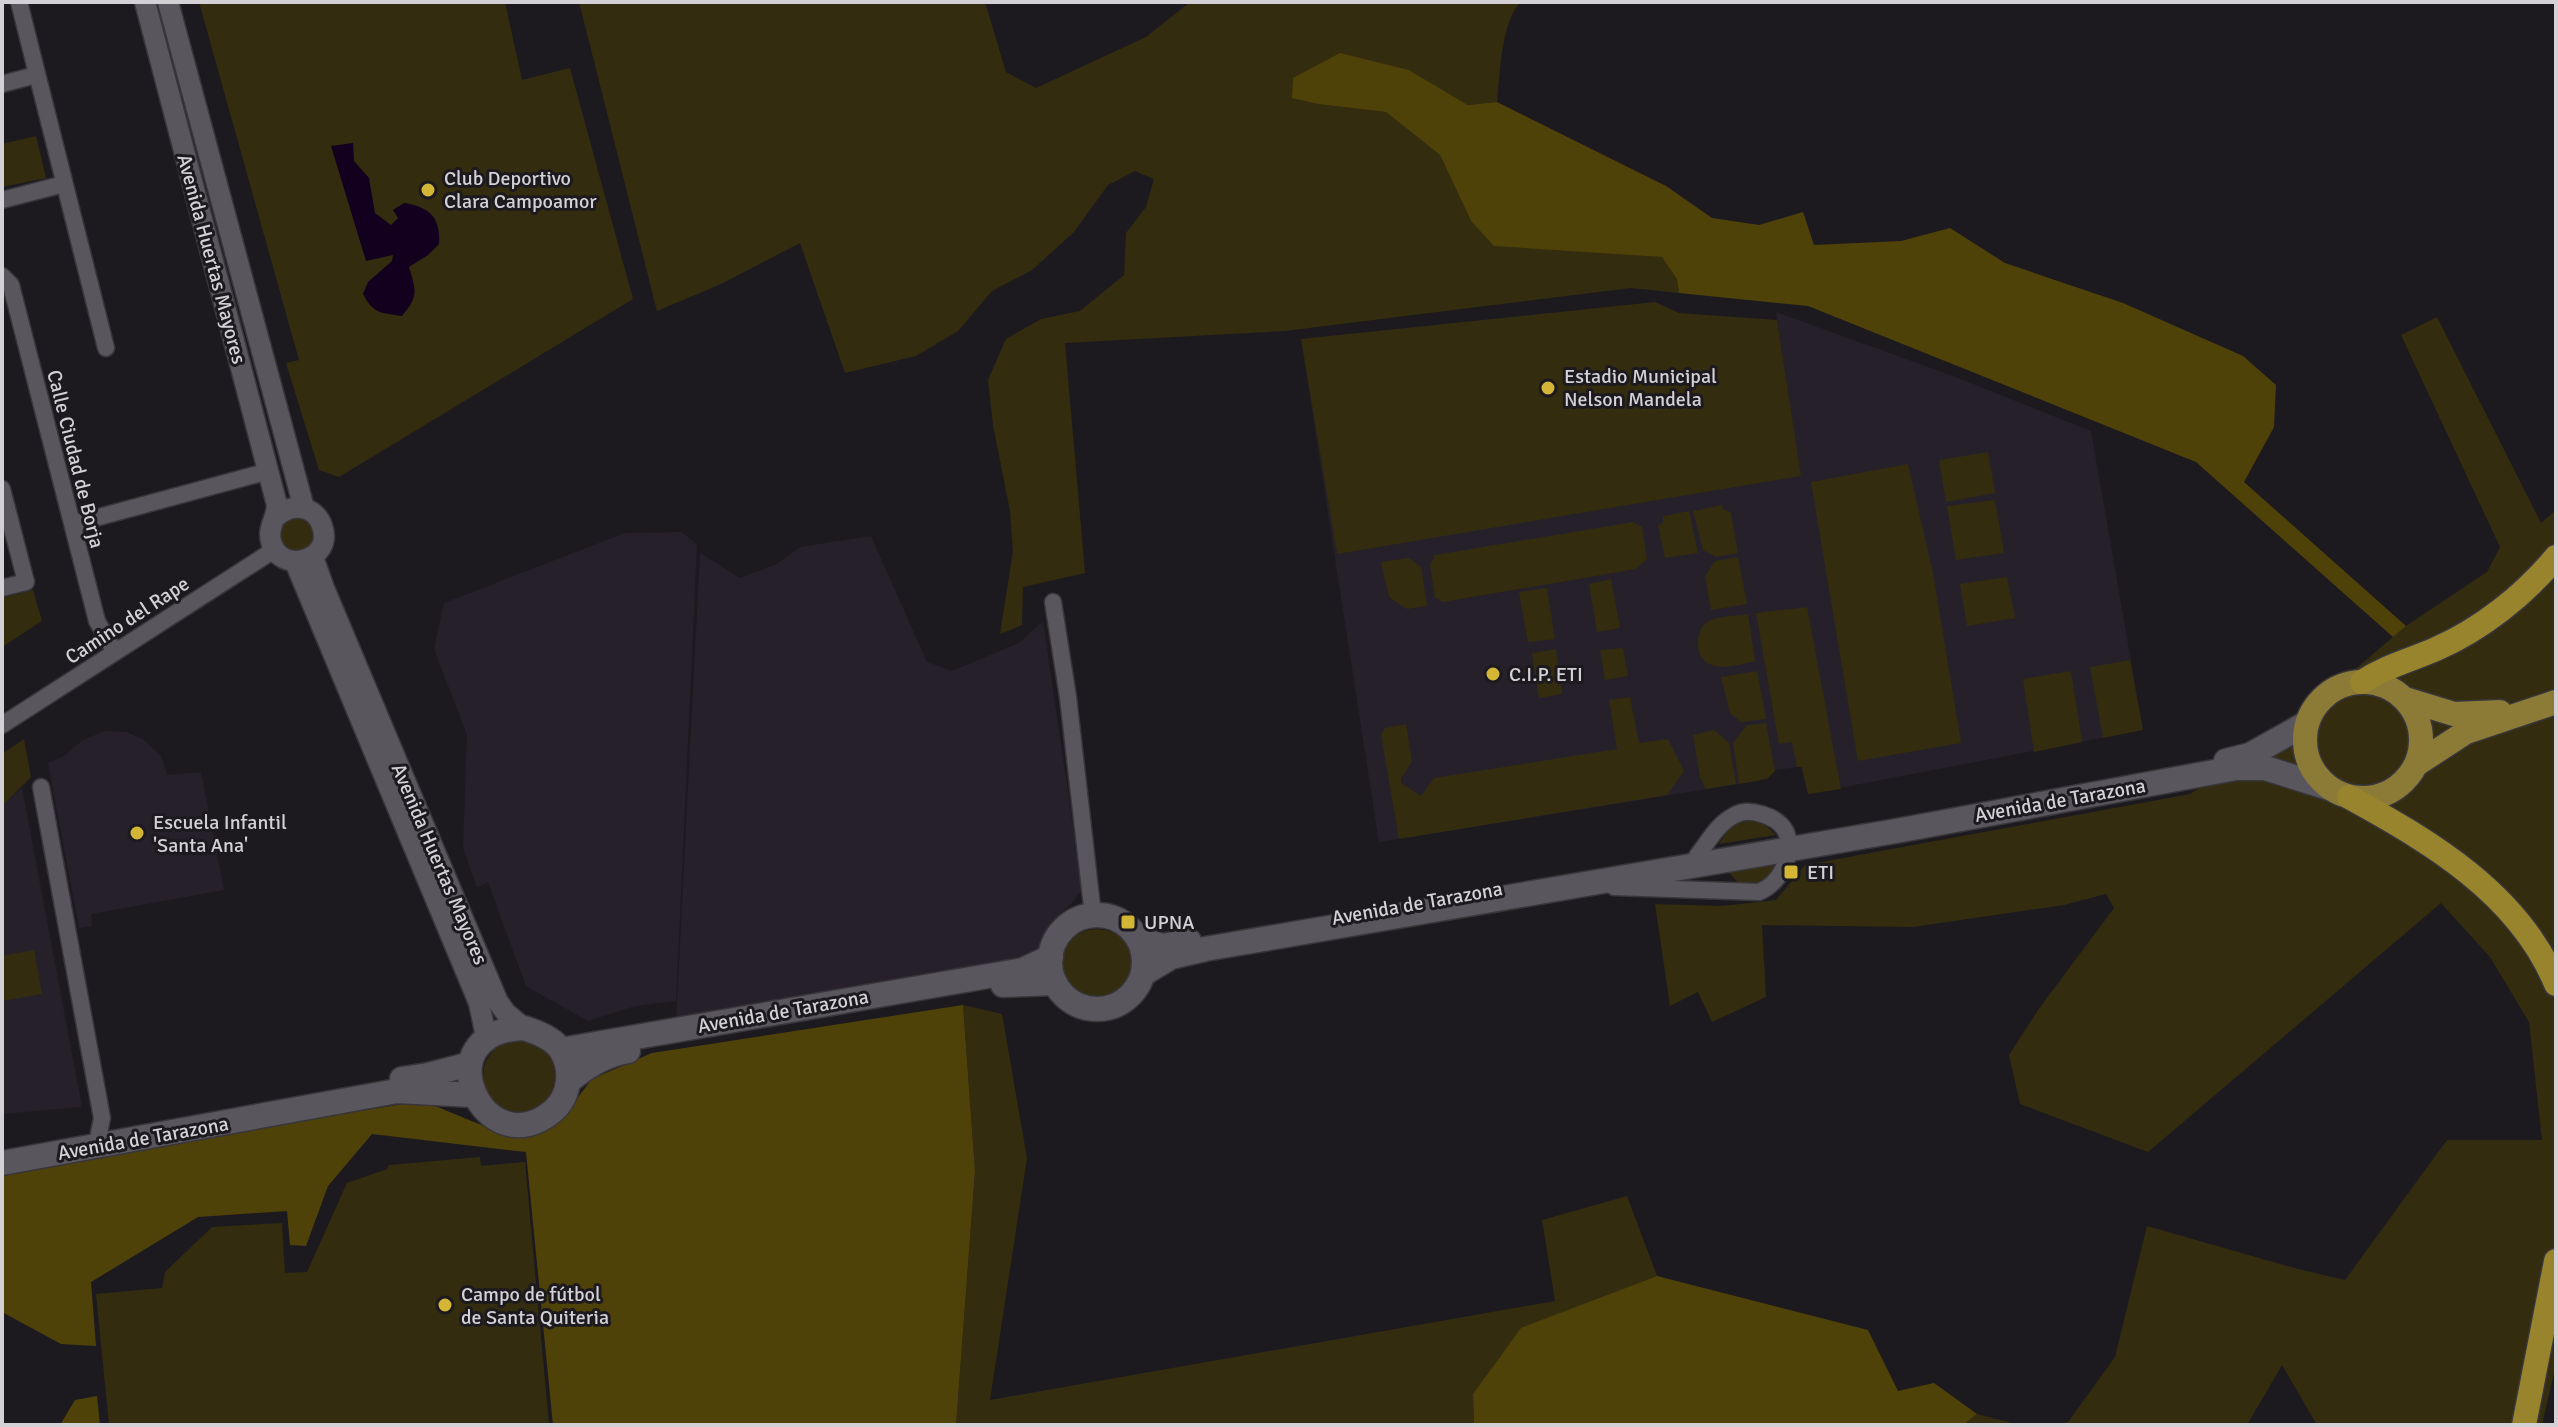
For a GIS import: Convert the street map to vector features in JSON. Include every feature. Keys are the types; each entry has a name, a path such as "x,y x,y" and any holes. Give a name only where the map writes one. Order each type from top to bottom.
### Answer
{"highway":[{"path":"2362,682 2381,669 2434,650 2463,635 2520,594 2556,557"},
{"path":"2523,711 2454,714 2405,699 2388,687 2362,682 2344,685 2323,698 2307,723 2307,755 2317,776 2429,845 2482,883 2514,916 2548,964 2556,984"},
{"path":"2405,699 2416,716 2421,735 2417,764"},
{"path":"2339,792 2373,798 2391,792 2405,781 2417,764 2466,732 2556,702"},
{"path":"2524,1425 2556,1261"},
{"path":"2530,1425 2556,1326"}],"main road":[{"name":"Avenida de Tarazona","path":"1143,974 1171,957 1205,949 1576,885 2237,759 2307,723"},
{"name":"Avenida de Tarazona","path":"1138,939 1163,946 2236,768 2265,768 2339,792"},
{"path":"1093,915 1111,917 1127,925 1138,939 1144,956 1143,974 1136,989 1125,1000 1102,1008 1079,1005 1065,996 1055,983 1051,957 1055,941 1065,928 1078,919 1093,915"},
{"name":"Avenida de Tarazona","path":"561,1050 1023,970 1051,957"},
{"name":"Avenida de Tarazona","path":"570,1080 592,1063 613,1054 1000,986 1055,983"},
{"path":"524,1028 549,1039 561,1050 570,1080 561,1102 552,1112 536,1122 518,1125 500,1121 485,1111 473,1095 469,1079 475,1050 498,1033 524,1028"},
{"name":"Avenida de Tarazona","path":"2,1150 428,1075 470,1064"},
{"name":"Avenida de Tarazona","path":"2,1163 397,1091 473,1095"}],"street":[{"path":"19,2 106,348"},
{"name":"Avenida Huertas Mayores","path":"145,2 269,471 277,505 277,516 270,533 274,550"},
{"name":"Avenida Huertas Mayores","path":"168,2 304,508 317,517 324,533 323,542 304,559"},
{"path":"2,84 36,75"},
{"path":"2,200 64,184"},
{"name":"Calle Ciudad de Borja","path":"2,276 11,285 97,621 115,652"},
{"path":"73,524 269,471"},
{"path":"2,489 26,582 2,588"},
{"path":"277,516 289,509 304,508"},
{"path":"274,550 280,556 304,559"},
{"name":"Camino del Rape","path":"2,725 274,550"},
{"name":"Avenida Huertas Mayores","path":"304,559 498,1002 524,1028"},
{"name":"Avenida Huertas Mayores","path":"304,559 479,1003 487,1041"},
{"path":"1053,602 1068,697 1093,915"},
{"name":"Avenida de Tarazona","path":"41,787 102,1118 99,1133"},
{"path":"1697,856 1717,829 1743,812 1756,812 1773,820 1785,830 1788,844"},
{"name":"Avenida de Tarazona","path":"1576,885 1759,892 1780,874 1788,844"}],"shaded area":[{"name":"Club Deportivo Clara Campoamor","path":"199,2 505,2 522,80 570,68 633,299 339,477 319,470 286,363 299,360"},
{"path":"579,2 985,2 1006,72 1036,88 1146,37 1190,2 1521,2 1514,10 1505,34 1497,102 1468,105 1409,70 1319,104 1386,112 1440,155 1471,221 1618,253 1663,257 1677,279 1679,293 1631,288 1285,331 1065,343 1085,573 1023,587 1022,625 1000,634 1013,551 1010,511 993,425 988,380 1006,339 1041,319 1080,311 1124,275 1126,233 1146,207 1154,179 1135,171 1108,185 1074,232 1032,270 992,291 958,331 916,356 845,373 800,243 721,284 657,311"},
{"path":"1340,53 1409,70 1468,105 1497,102 1666,186 1712,218 1759,225 1803,212 1814,245 1901,241 1950,228 2005,263 2123,303 2243,356 2276,385 2274,427 2244,482 2406,626 2393,637 2196,462 1808,306 1679,293 1677,279 1662,257 1494,246 1471,221 1440,155 1386,112 1292,98 1293,78"},
{"path":"36,136 46,178 2,187 2,144"},
{"path":"353,143 354,161 369,178 375,213 391,225 398,218 393,210 404,203 413,205 432,215 438,227 439,244 409,267 414,293 402,316 374,309 363,294 368,282 392,261 393,255 366,261 331,146"},
{"name":"Estadio Municipal Nelson Mandela","path":"1655,302 1679,313 1777,320 1801,476 1337,554 1301,339"},
{"path":"1776,312 1953,376 2091,431 2143,730 1808,794 1801,767 1765,771 1757,778 1739,784 1379,842 1301,339 1337,553 1800,476"},
{"path":"2437,317 2541,523 2556,510 2556,1364 2542,1425 2317,1425 2282,1365 2247,1425 2054,1425 2068,1422 2115,1357 2147,1226 2345,1280 2447,1140 2542,1140 2529,1022 2490,957 2441,903 2148,1152 2020,1104 2009,1055 2038,1010 2114,908 2106,894 2064,905 1913,927 1762,925 1766,997 1712,1022 1698,992 1670,1006 1655,904 1722,906 1776,900 1805,865 2190,794 2302,727 2333,688 2406,626 2487,572 2500,547 2401,335"},
{"path":"1988,452 1995,493 1946,502 1939,460"},
{"path":"1908,464 1933,573 1961,743 1858,761 1811,482"},
{"path":"1995,500 2004,553 1956,560 1947,506"},
{"path":"1722,505 1731,513 1738,553 1716,557 1703,550 1693,511"},
{"path":"1689,511 1698,553 1665,558 1658,526 1663,522 1663,516"},
{"path":"297,516 310,521 315,534 310,547 297,552 284,547 279,534 284,521"},
{"path":"1633,522 1642,527 1647,559 1636,569 1443,602 1435,597 1430,565 1435,555"},
{"path":"681,532 697,544 676,1001 635,1006 588,1021 526,986 488,882 477,888 463,848 467,735 434,649 444,603 625,533"},
{"path":"871,536 927,662 952,671 1019,643 1043,621 1082,889 1051,923 1035,955 676,1023 700,553 740,578 775,565 800,547"},
{"path":"1738,557 1747,604 1711,610 1705,576 1715,561"},
{"path":"1409,558 1421,567 1427,606 1407,609 1389,597 1381,562"},
{"path":"2007,577 2015,618 1967,626 1960,584"},
{"path":"1611,579 1620,628 1597,632 1589,584"},
{"path":"1547,588 1555,639 1528,642 1519,592"},
{"path":"33,590 42,621 2,647 2,598"},
{"path":"1807,607 1841,789 1808,794 1802,767 1797,767 1792,742 1779,744 1756,613"},
{"path":"1748,614 1755,661 1722,667 1706,662 1701,657 1698,643 1698,636 1705,624 1715,619"},
{"path":"1623,648 1628,676 1605,680 1600,650"},
{"path":"1556,649 1562,694 1539,698 1532,653"},
{"path":"2130,660 2143,730 2103,738 2090,667"},
{"path":"1757,671 1766,719 1741,722 1730,713 1721,677"},
{"path":"2071,671 2082,742 2034,752 2023,679"},
{"path":"1630,697 1639,743 1668,739 1684,771 1667,795 1399,839 1381,735 1385,728 1406,724 1412,762 1401,783 1421,796 1434,778 1617,749 1609,700"},
{"path":"1766,723 1775,771 1767,779 1739,784 1733,743 1747,725"},
{"path":"1714,730 1729,743 1736,784 1706,789 1700,777 1693,735"},
{"name":"Escuela Infantil 'Santa Ana'","path":"105,731 127,732 144,740 161,756 167,775 201,772 224,890 91,914 92,926 79,928 48,763 64,756 83,740"},
{"path":"24,739 31,777 2,806 2,754"},
{"path":"22,788 82,1107 2,1114 2,806"},
{"path":"1745,820 1764,824 1776,835 1719,844 1730,827"},
{"path":"1775,860 1776,868 1762,885 1741,886 1728,871"},
{"path":"1097,929 1117,935 1127,945 1133,965 1127,985 1117,995 1097,1001 1077,995 1067,985 1061,965 1067,945 1077,935"},
{"path":"34,950 42,994 2,1001 2,956"},
{"path":"963,1005 1002,1014 1027,1158 990,1400 1555,1301 1542,1220 1627,1196 1657,1276 1521,1329 1473,1394 1474,1425 956,1425 975,1171"},
{"path":"963,1005 975,1171 956,1425 553,1425 526,1152 372,1134 328,1186 306,1246 290,1245 287,1211 198,1217 91,1282 96,1346 61,1344 2,1312 2,1173 169,1141 423,1101 508,1136 539,1134 568,1110 592,1079 652,1053"},
{"path":"519,1040 545,1050 555,1076 545,1102 519,1112 493,1102 483,1076 493,1050"},
{"path":"480,1157 481,1166 525,1162 549,1425 109,1425 96,1294 162,1288 165,1272 212,1227 282,1223 285,1273 307,1272 347,1183 387,1169 389,1165"},
{"path":"1657,1276 1868,1330 1898,1391 1934,1383 1977,1414 1963,1425 1474,1425 1473,1394 1521,1328"},
{"path":"97,1396 100,1425 60,1425 75,1400"},
{"path":"1977,1414 2020,1425 1963,1425"}],"place":[{"name":"Club Deportivo Clara Campoamor","path":"428,190"},
{"name":"Estadio Municipal Nelson Mandela","path":"1548,388"},
{"name":"C.I.P. ETI","path":"1493,674"},
{"name":"Escuela Infantil 'Santa Ana'","path":"137,833"},
{"name":"ETI","path":"1791,872"},
{"name":"UPNA","path":"1128,922"},
{"name":"Campo de fútbol de Santa Quiteria","path":"445,1305"}]}
